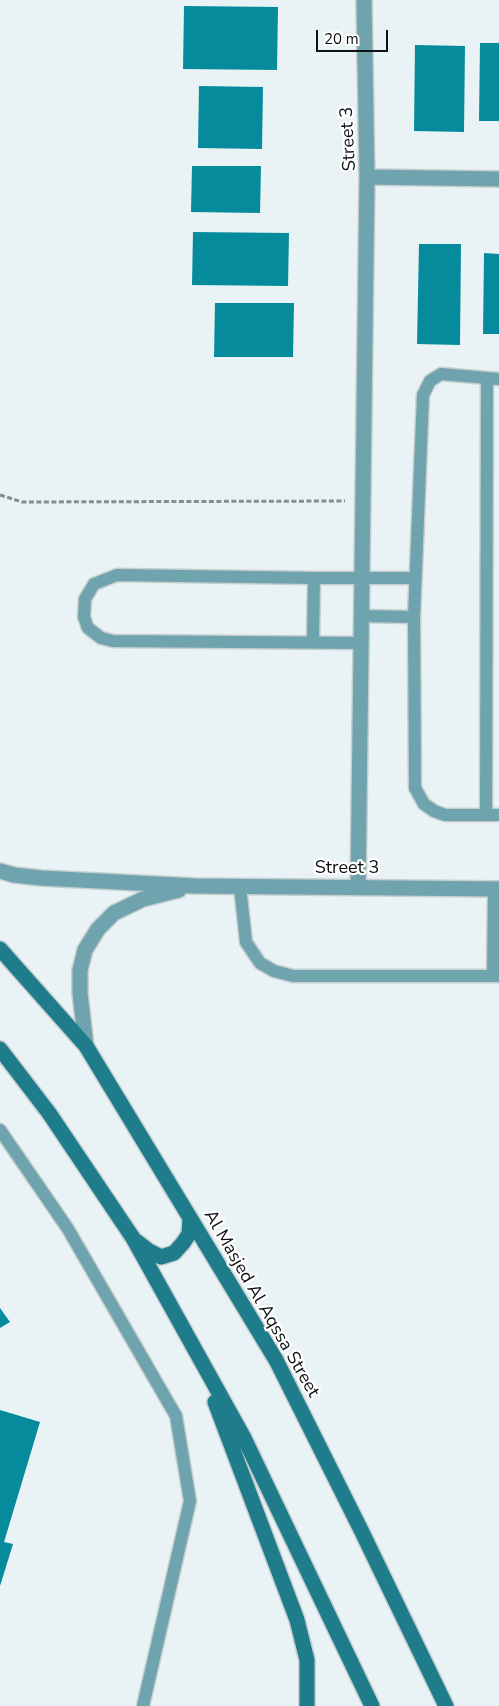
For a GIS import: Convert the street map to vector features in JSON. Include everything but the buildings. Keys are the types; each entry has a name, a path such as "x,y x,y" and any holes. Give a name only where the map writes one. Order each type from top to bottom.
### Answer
{"main road":[{"name":"Al Masjed Al Aqssa Street","path":"0,949 86,1046 276,1360 446,1706"},
{"path":"0,1049 50,1113 133,1238 244,1438 372,1706"},
{"path":"133,1238 149,1251 161,1256 174,1253 189,1234 190,1219"},
{"path":"197,1354 297,1620 307,1660 307,1706"}],"street":[{"name":"Street 3","path":"364,0 367,178 499,179"},
{"path":"358,888 367,178"},
{"name":"Street 3","path":"0,871 14,875 41,878 195,886 496,889"},
{"name":"Street 3","path":"86,1046 80,993 80,970 86,950 98,929 114,914 143,898 195,886"}],"lane":[{"path":"442,374 493,378 493,815 445,815 434,811 424,804 415,788 414,617 423,395 430,381 442,374"},
{"path":"361,643 113,640 101,638 88,628 84,616 85,599 94,584 117,575 415,578"},
{"path":"313,642 314,578"},
{"path":"361,616 414,617"},
{"path":"240,887 246,942 260,962 274,971 293,976 496,976 496,889"},
{"path":"0,1130 68,1229 176,1416 190,1501 143,1706"}],"path":[{"path":"0,495 22,502 363,501"}]}
